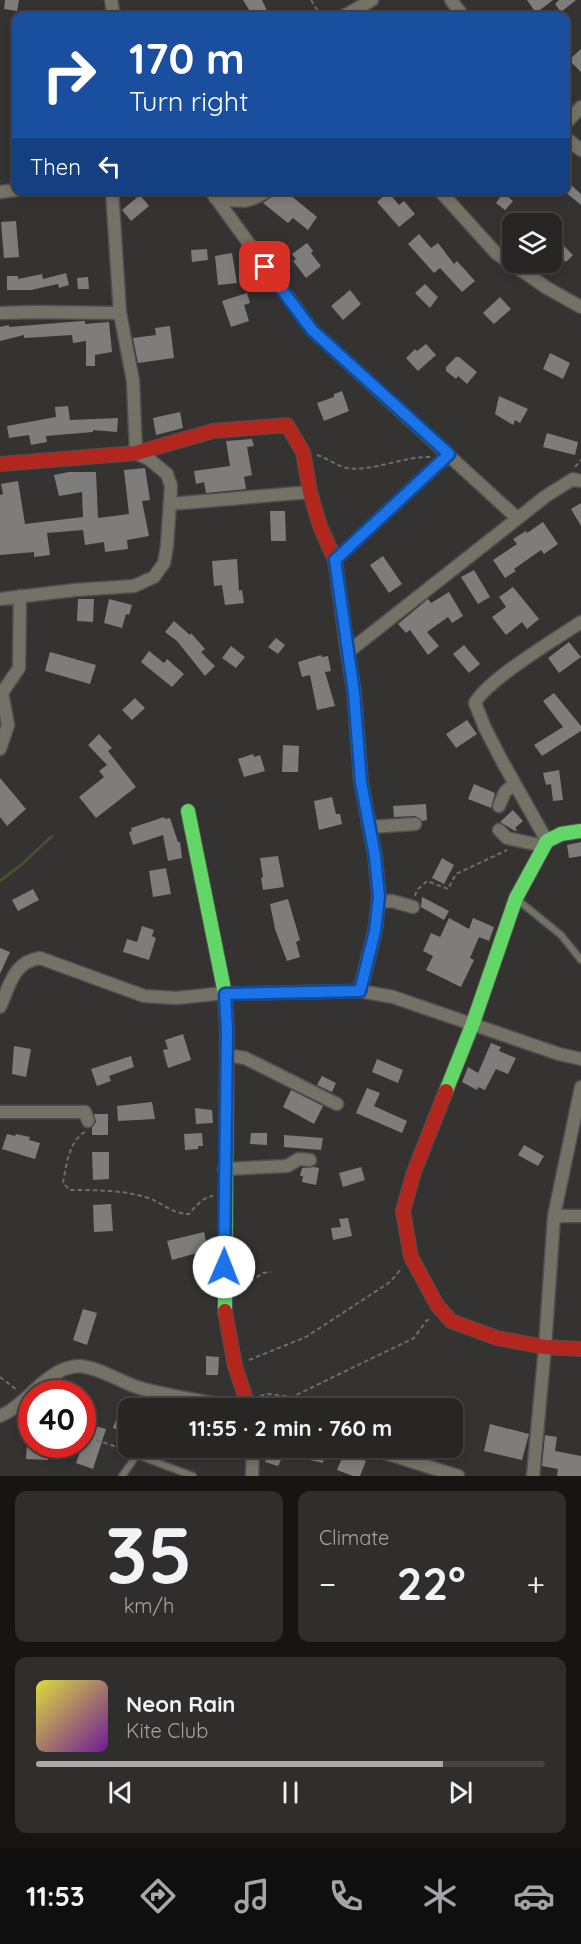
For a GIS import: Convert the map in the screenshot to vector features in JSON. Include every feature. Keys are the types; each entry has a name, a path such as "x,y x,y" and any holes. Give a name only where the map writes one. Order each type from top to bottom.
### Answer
{"street":[{"path":"351,12 372,0"},
{"path":"570,118 581,106"},
{"path":"112,195 120,313 133,381 136,453"},
{"path":"214,195 312,330 517,518"},
{"path":"217,195 245,202 261,195"},
{"path":"443,195 496,253 547,288 581,307"},
{"path":"0,313 120,313"},
{"path":"0,464 136,453 213,431 287,425 303,452 310,492 320,526 335,560 354,693 361,782 375,856 378,902 375,931 360,991"},
{"path":"0,599 134,586 154,578 164,563 171,486 167,474 150,460 136,453"},
{"path":"335,560 447,456"},
{"path":"348,652 517,518 565,483 573,479 581,481"},
{"path":"170,504 310,492"},
{"path":"0,749 9,725 2,693 19,668 20,596"},
{"path":"546,843 484,728 476,709 476,701 504,675 581,622"},
{"path":"499,806 505,792 514,784"},
{"path":"188,811 225,994 224,1300 242,1398"},
{"path":"370,827 415,824"},
{"path":"499,830 507,838 546,843"},
{"path":"581,831 561,834 546,843 516,898 473,1023 414,1172 404,1211 411,1257 437,1305 451,1321 497,1338 545,1347 581,1349"},
{"path":"378,902 392,901 413,907"},
{"path":"0,1007 17,970 30,960 40,958 144,996 177,998 225,994 360,991 393,997 559,1054 581,1059"},
{"path":"226,1055 245,1058 337,1104"},
{"path":"533,1476 554,1216 581,1087"},
{"path":"0,1112 85,1112 88,1121"},
{"path":"224,1169 287,1166 299,1159 310,1160"},
{"path":"554,1216 581,1216"},
{"path":"48,1380 64,1369 78,1366 141,1388 198,1398"},
{"path":"0,1416 18,1406"},
{"path":"252,1476 253,1458"},
{"path":"401,1458 458,1476"}],"lane":[{"path":"516,898 561,935 581,960"},
{"path":"122,1476 135,1458"},
{"path":"145,1458 193,1476"}],"path":[{"path":"303,452 319,456 346,468 381,465 423,457 447,456"},
{"path":"413,907 417,890 428,881 448,889 456,874 507,850 519,841"},
{"path":"88,1121 88,1130 77,1136 68,1160 63,1183 70,1190 95,1190 146,1197 178,1214 189,1214 209,1196 224,1196"},
{"path":"235,1366 306,1337 390,1282 411,1257"},
{"path":"224,1300 263,1273 271,1272"},
{"path":"260,1398 268,1394 292,1397 414,1338 427,1320 451,1321"},
{"path":"0,1377 18,1396"},
{"path":"96,1440 118,1448"}],"building":[{"path":"5,0 19,0 17,11 4,9"},
{"path":"243,0 262,0 268,12 250,12"},
{"path":"527,0 553,0 537,12"},
{"path":"559,0 576,0 561,12 555,4"},
{"path":"581,49 581,72 570,61"},
{"path":"570,184 581,194 581,205 569,195"},
{"path":"140,195 149,206 131,221 122,210"},
{"path":"290,195 317,217 308,230 293,218 288,223 263,203 273,196"},
{"path":"385,195 391,195 399,205 404,201 415,214 399,227 377,202"},
{"path":"502,195 506,195 513,201 505,210 496,203"},
{"path":"16,221 19,257 4,258 1,222"},
{"path":"419,234 431,248 438,243 454,264 457,261 475,281 462,292 440,268 434,273 408,244"},
{"path":"307,243 321,266 306,278 293,261 296,259 292,254"},
{"path":"564,246 573,255 566,262 562,258"},
{"path":"207,249 208,260 192,262 191,250"},
{"path":"232,253 237,283 218,285 215,256"},
{"path":"66,273 69,285 59,288 58,284 31,290 7,290 7,276 18,276 18,279 42,274 43,279"},
{"path":"88,277 89,289 78,289 77,278"},
{"path":"425,284 438,297 430,308 415,293"},
{"path":"350,290 361,304 343,320 331,306"},
{"path":"247,293 250,303 244,305 249,321 231,327 222,301"},
{"path":"500,297 511,309 494,324 483,313"},
{"path":"85,321 85,324 109,322 112,352 95,355 95,366 86,366 86,341 73,343 72,335 24,338 24,335 0,341 0,327"},
{"path":"170,326 174,358 138,363 133,338 156,335 155,328"},
{"path":"426,344 436,355 418,371 406,358 415,349 417,351"},
{"path":"550,353 570,363 563,379 543,369"},
{"path":"456,357 477,372 467,384 458,376 456,379 446,371 446,367"},
{"path":"342,391 349,411 324,421 317,403 334,397 334,394"},
{"path":"499,396 528,409 520,423 515,420 513,425 495,414"},
{"path":"68,406 70,420 118,418 117,432 93,430 93,432 46,436 47,442 31,445 29,435 9,438 7,426 56,417 55,407"},
{"path":"180,412 183,428 156,435 153,418"},
{"path":"547,433 578,442 575,455 543,447"},
{"path":"252,439 254,446 247,447 252,475 244,477 246,489 206,493 204,482 196,484 194,471 230,466 226,441"},
{"path":"145,468 150,500 142,501 149,536 127,540 128,549 105,552 104,542 85,545 83,530 47,533 50,555 34,557 34,552 0,555 0,495 3,494 1,484 18,481 25,524 83,517 82,492 59,496 54,475 69,472 96,472 98,518 129,514 124,470"},
{"path":"581,503 581,526 571,509"},
{"path":"270,511 285,511 286,541 271,541"},
{"path":"543,522 558,544 544,554 541,550 505,578 493,560 517,544 513,539"},
{"path":"383,556 402,584 389,593 370,565"},
{"path":"237,559 239,591 242,590 244,603 225,605 222,585 214,586 212,561"},
{"path":"474,570 490,597 478,604 461,577"},
{"path":"513,587 539,619 527,629 522,622 506,635 492,617 506,607 499,597"},
{"path":"449,592 463,616 452,623 448,617 427,632 439,646 428,655 410,630 406,633 398,624 428,599 431,603"},
{"path":"78,599 94,599 93,622 77,621"},
{"path":"109,599 132,605 129,615 126,614 122,628 104,623"},
{"path":"174,621 190,635 191,633 205,649 201,652 215,666 205,676 177,641 165,632"},
{"path":"276,638 285,645 278,654 268,647"},
{"path":"569,642 581,657 559,673 548,658"},
{"path":"464,645 480,664 469,673 453,654"},
{"path":"231,646 245,657 236,668 222,658"},
{"path":"149,651 164,663 167,659 184,674 172,687 141,662"},
{"path":"50,652 96,665 90,684 45,671"},
{"path":"321,655 322,657 328,656 331,671 325,672 335,706 317,710 310,675 302,677 298,662"},
{"path":"554,693 581,726 581,731 542,756 534,745 563,727 543,701"},
{"path":"135,698 145,708 132,720 122,710"},
{"path":"467,720 477,734 456,748 446,734"},
{"path":"99,734 112,748 108,751 136,787 96,818 79,797 104,777 99,771 107,765 88,745"},
{"path":"283,745 299,746 298,772 282,772"},
{"path":"253,754 254,757 260,755 265,771 244,777 238,759"},
{"path":"559,770 563,800 553,801 551,784 546,785 543,773"},
{"path":"0,778 26,809 7,826 0,817"},
{"path":"474,784 495,793 491,808 468,799"},
{"path":"332,797 336,814 340,814 342,824 319,830 314,801"},
{"path":"426,804 427,820 422,821 415,816 394,817 393,806"},
{"path":"513,810 523,821 515,828 517,830 515,831 500,822"},
{"path":"164,817 165,819 170,818 178,842 180,842 182,858 168,861 163,835 133,845 129,832 132,831 131,828"},
{"path":"581,842 581,856 569,858 567,845"},
{"path":"278,856 284,887 263,890 260,858"},
{"path":"442,858 454,865 444,884 432,878"},
{"path":"166,868 171,894 153,897 149,871"},
{"path":"33,889 39,900 18,911 12,900"},
{"path":"422,897 449,911 444,920 421,907"},
{"path":"288,899 300,940 296,942 300,957 287,961 275,929 270,904"},
{"path":"449,918 469,929 473,918 494,927 489,941 479,937 470,958 474,960 461,987 426,970 433,956 423,951 431,933 440,937"},
{"path":"142,926 154,930 152,936 156,938 149,960 123,952 127,939 137,942"},
{"path":"0,948 10,952 0,974"},
{"path":"183,1034 191,1060 168,1068 163,1050 168,1049 165,1040"},
{"path":"491,1043 501,1047 499,1051 516,1058 508,1074 496,1069 485,1090 478,1087 477,1090 462,1082 468,1067 478,1073"},
{"path":"14,1046 31,1049 26,1077 12,1074"},
{"path":"131,1056 134,1067 109,1076 111,1081 97,1086 91,1069"},
{"path":"377,1059 403,1070 398,1083 372,1072"},
{"path":"322,1076 336,1083 332,1092 317,1085"},
{"path":"367,1088 380,1093 374,1106 407,1121 402,1133 356,1113"},
{"path":"291,1090 323,1106 314,1124 283,1107"},
{"path":"152,1102 155,1119 118,1121 117,1106"},
{"path":"195,1108 212,1110 213,1123 196,1124"},
{"path":"94,1114 108,1114 108,1135 92,1135 92,1128 96,1122"},
{"path":"202,1133 203,1146 198,1146 198,1149 185,1150 184,1134"},
{"path":"251,1133 267,1133 267,1145 250,1144"},
{"path":"7,1134 30,1137 29,1140 40,1143 35,1159 2,1149"},
{"path":"284,1135 323,1138 321,1150 284,1147"},
{"path":"524,1145 544,1156 538,1166 518,1155"},
{"path":"92,1152 109,1152 109,1179 93,1180"},
{"path":"361,1167 365,1180 343,1187 339,1173"},
{"path":"302,1168 319,1168 316,1185 302,1182 303,1176 300,1176"},
{"path":"111,1204 113,1231 94,1232 93,1205"},
{"path":"348,1218 352,1236 333,1240 331,1228 341,1227 339,1219"},
{"path":"204,1232 208,1250 172,1260 167,1241"},
{"path":"83,1309 97,1313 87,1345 73,1340"},
{"path":"206,1356 219,1357 218,1375 206,1375"},
{"path":"118,1414 118,1430 113,1428"},
{"path":"490,1424 529,1434 522,1460 484,1451"},
{"path":"96,1426 106,1429 93,1469 76,1463 78,1458 96,1458"},
{"path":"545,1435 557,1437 555,1451 581,1456 581,1476 557,1476 558,1469 542,1466"},
{"path":"26,1458 48,1458 48,1460"},
{"path":"266,1458 282,1458 278,1466 265,1462"},
{"path":"306,1458 324,1458 323,1463"},
{"path":"342,1458 358,1458 366,1461 360,1476 337,1470"}],"waterway":[{"path":"0,881 52,836"}],"traffic: fast":[{"path":"345,633 354,692 361,782 375,856 379,897 375,931 360,991"},
{"path":"188,811 225,994 227,1030 225,1311"},
{"path":"446,1091 473,1023 516,898 547,841 561,834 581,831"}],"traffic: jam":[{"path":"0,464 136,453 213,431 287,425 303,452 310,492 320,526 335,560 345,633"},
{"path":"446,1091 414,1172 403,1211 411,1257 437,1305 451,1321 497,1338 545,1347 581,1349"},
{"path":"225,1311 235,1366 246,1398"}],"route":[{"path":"224,1267 227,1030 225,994 360,991 375,931 379,897 375,856 361,782 354,693 335,560 449,454 312,330 265,267"}]}
